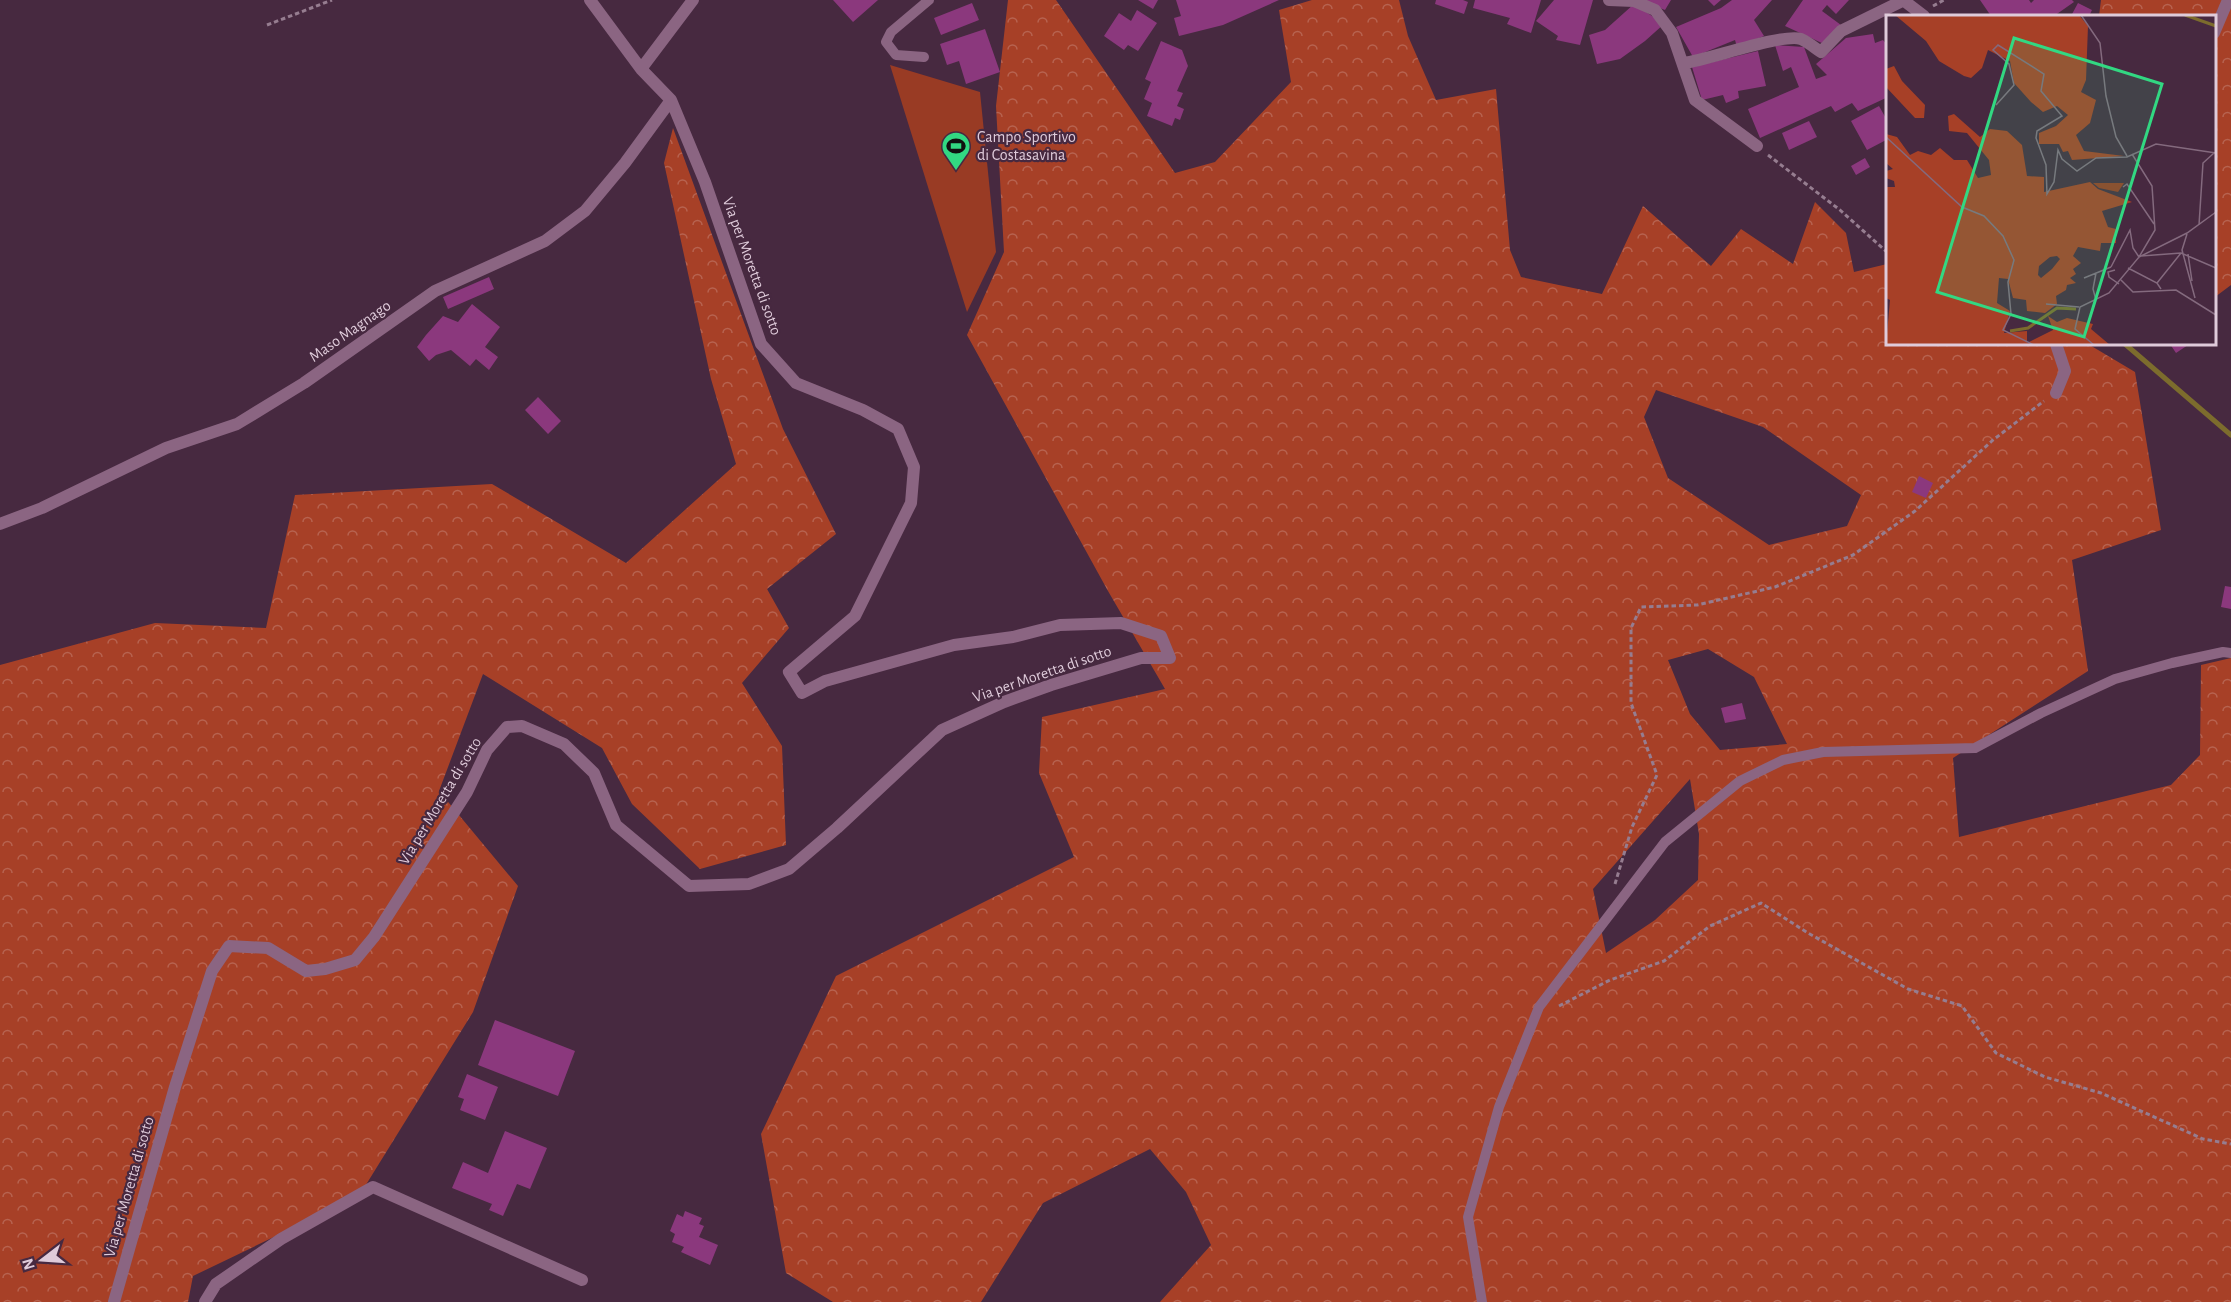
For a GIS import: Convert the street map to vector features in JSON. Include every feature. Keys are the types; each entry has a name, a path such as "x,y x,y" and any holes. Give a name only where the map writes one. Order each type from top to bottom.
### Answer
{"street":[{"name":"Via per Moretta di sotto","path":"114,1302 212,971 229,946 268,948 306,971 325,969 355,960 374,937 467,792 487,750 507,727 522,726 564,744 594,773 616,825 689,886 749,884 789,870 854,813 942,730 1004,702 1051,685 1141,658 1170,658 1161,636 1121,623 1060,625 1013,637 954,645 825,681 802,693 789,672 855,616 911,503 914,467 898,429 863,410 796,383 761,344 705,182 671,100 641,69 590,0"},
{"path":"641,69 693,0"},
{"path":"1609,0 1634,1 1655,10 1672,33 1695,100 1757,146"},
{"path":"1684,63 1701,61 1771,41 1799,38 1821,52 1841,31 1903,0 1923,15"},
{"path":"2216,28 2228,0"},
{"name":"Maso Magnago","path":"0,524 42,508 166,448 237,424 304,383 435,291 545,241 585,211 625,163 671,100"},
{"path":"2056,345 2065,370 2056,393"},
{"path":"205,1302 216,1284 281,1239 373,1186 582,1280"}],"lane":[{"path":"924,57 896,55 886,42 891,32 929,0"},
{"path":"1482,1302 1468,1217 1499,1107 1539,1006 1665,842 1740,781 1783,760 1823,752 1975,748 2041,713 2115,679 2192,658 2223,652 2231,653"}],"path":[{"path":"267,25 332,0"},
{"path":"1757,146 1840,210 1886,252"},
{"path":"1610,912 1615,880 1632,827 1657,775 1631,703 1631,628 1641,607 1697,605 1775,587 1853,555 1914,511 1993,440 2056,393"},
{"path":"1534,1019 1610,980 1664,961 1710,926 1761,903 1808,933 1908,989 1962,1006 1996,1053 2045,1077 2101,1093 2203,1139 2231,1144"}],"green space":[{"path":"1008,0 1056,0 1175,173 1215,162 1291,82 1279,10 1312,0 1399,0 1408,36 1436,100 1496,89 1510,250 1521,277 1602,294 1643,206 1711,266 1741,229 1793,264 1815,202 1846,233 1854,272 1886,264 1886,345 2090,345 2135,372 2161,530 2072,560 2088,671 1953,758 1959,837 2171,785 2200,755 2201,665 2231,658 2231,1302 1160,1302 1211,1245 1186,1192 1150,1149 1043,1203 981,1302 833,1302 786,1273 761,1134 836,976 1074,857 1039,773 1042,717 1165,689 1108,591 967,335 1004,252 996,106","holes":["1656,390 1763,427 1861,495 1847,526 1769,545 1668,478 1644,417","1708,649 1754,677 1787,744 1720,750 1690,714 1668,660","1690,779 1699,834 1698,880 1655,920 1606,953 1593,889"]},
{"path":"2101,0 2231,0 2231,285 2216,296 2216,15 2099,15"},
{"path":"673,128 783,429 836,534 767,589 789,628 742,683 782,746 786,845 700,869 632,804 602,748 483,674 439,791 518,886 473,1012 359,1196 193,1276 188,1302 0,1302 0,665 155,623 266,628 295,495 492,484 626,563 736,464 711,379 664,163"}],"shaded area":[{"name":"Campo Sportivo di Costasavina","path":"890,65 980,92 996,252 967,312"}],"building":[{"path":"833,0 878,0 853,22"},
{"path":"1138,0 1158,0 1153,9"},
{"path":"1176,0 1279,0 1223,25 1179,36 1174,18 1181,16"},
{"path":"1436,0 1468,2 1464,14 1435,4"},
{"path":"1475,0 1541,0 1531,33 1507,24 1510,18 1473,8"},
{"path":"1554,0 1593,0 1580,45 1556,40 1558,36 1536,21"},
{"path":"1639,0 1671,0 1665,10"},
{"path":"1708,0 1721,0 1714,6"},
{"path":"1732,0 1772,0 1754,20 1764,36 1737,47 1735,40 1693,57 1676,27 1721,8"},
{"path":"1803,0 1849,0 1836,14 1827,5 1822,11 1841,25 1824,44 1785,26"},
{"path":"1980,0 2029,0 2031,3 2034,0 2072,0 2074,2 2055,15 1990,15"},
{"path":"972,3 979,20 941,35 934,18"},
{"path":"2078,3 2092,10 2090,15 2072,15"},
{"path":"1634,4 1664,24 1620,59 1597,64 1589,35 1605,30"},
{"path":"1137,10 1157,23 1138,51 1128,45 1124,50 1104,36 1119,13 1131,21"},
{"path":"985,29 1000,72 966,84 959,61 947,65 940,44"},
{"path":"1873,34 1875,43 1883,40 1886,44 1886,98 1858,111 1852,103 1835,112 1831,106 1760,138 1748,109 1799,87 1791,67 1783,71 1775,45 1804,47 1816,79 1827,75 1816,64 1846,38"},
{"path":"1161,41 1182,50 1188,66 1177,91 1183,93 1177,106 1184,109 1180,120 1175,118 1172,126 1147,116 1152,103 1144,99 1151,82 1145,79"},
{"path":"1758,51 1766,86 1738,91 1739,98 1726,103 1723,95 1702,100 1692,67"},
{"path":"1879,106 1886,118 1886,140 1867,150 1851,121"},
{"path":"1809,121 1817,137 1789,150 1782,133"},
{"path":"1865,158 1870,167 1856,175 1851,166"},
{"path":"489,277 494,289 448,309 443,297"},
{"path":"472,304 500,327 485,347 498,357 489,370 476,359 470,366 451,350 436,355 429,361 417,347 426,335 443,316 458,322"},
{"path":"2171,345 2188,345 2176,353"},
{"path":"538,397 561,421 548,434 525,410"},
{"path":"1919,476 1933,483 1926,498 1912,492"},
{"path":"2225,586 2231,587 2231,609 2221,607"},
{"path":"1742,703 1746,719 1725,723 1721,708"},
{"path":"495,1020 575,1051 558,1096 478,1065"},
{"path":"467,1074 498,1087 485,1120 460,1110 464,1099 458,1097"},
{"path":"505,1131 547,1148 530,1189 517,1184 503,1216 489,1210 492,1204 452,1188 463,1162 488,1173"},
{"path":"685,1211 702,1218 699,1224 704,1226 699,1237 718,1245 710,1265 681,1252 684,1247 672,1242 675,1234 670,1231 677,1214 683,1217"}],"waterway":[{"path":"2126,345 2231,435"}],"place":[{"name":"Campo Sportivo di Costasavina","path":"956,172"}]}
